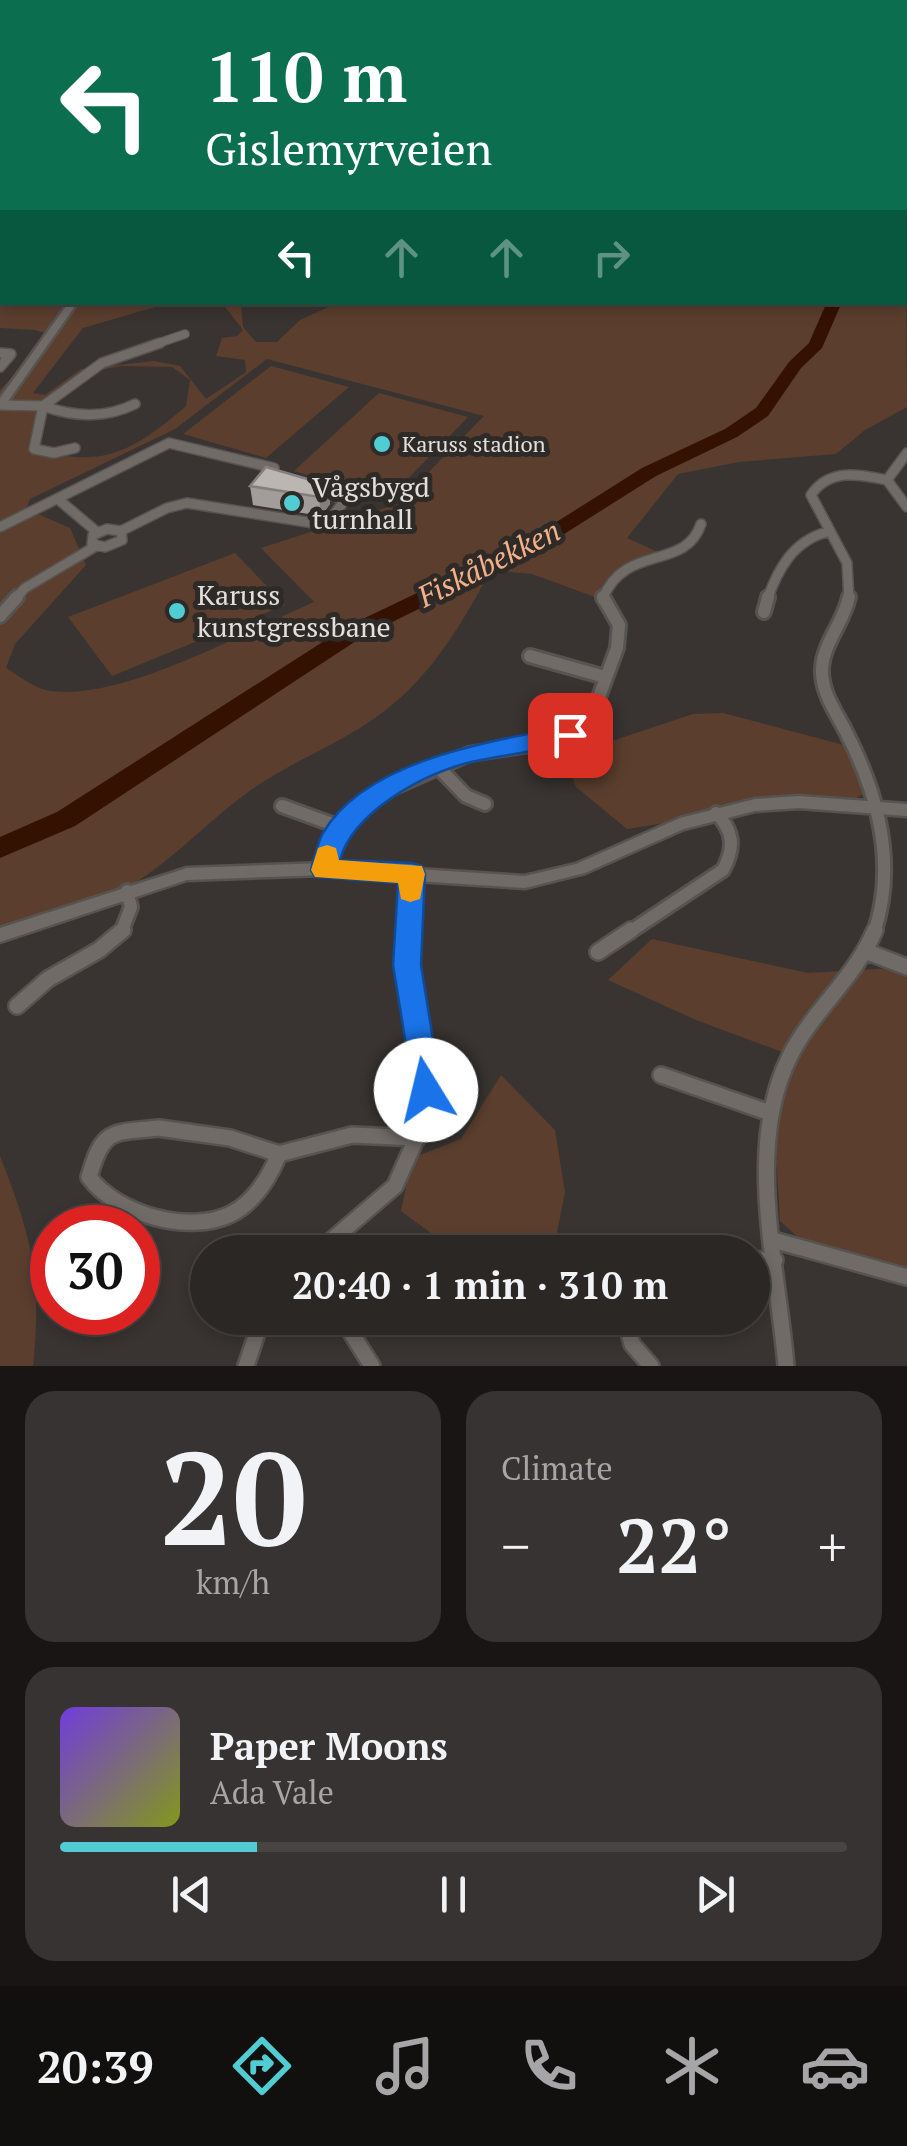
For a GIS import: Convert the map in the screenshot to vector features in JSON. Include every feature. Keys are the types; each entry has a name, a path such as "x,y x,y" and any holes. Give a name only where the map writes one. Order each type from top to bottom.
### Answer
{"street":[{"path":"0,405 72,305"},
{"path":"75,448 54,453 34,449 42,406 102,363 185,334"},
{"path":"0,353 11,354 0,368"},
{"path":"0,405 42,406 96,416 118,413 135,404"},
{"path":"0,527 164,445 180,443 274,468 273,474 281,480 345,500 335,518 326,524 186,503 121,531 96,532 59,500"},
{"path":"887,480 907,453"},
{"path":"900,843 898,809 829,700 823,682 822,654 846,610 851,589 845,558 827,532 810,494 818,483 847,474 887,480 907,507"},
{"path":"324,870 340,826 373,797 462,755 557,738 580,730 593,712 620,630 602,600 605,589 629,563 690,547 700,535 701,524"},
{"path":"0,616 24,588 96,546 116,545 122,540 121,531"},
{"path":"96,532 91,538 96,546"},
{"path":"764,612 768,594 792,551 804,538 827,532"},
{"path":"530,656 605,677"},
{"path":"438,767 466,796 486,804"},
{"path":"0,935 127,891 205,872 324,870 513,882 552,878 680,824 716,813 800,802 898,809"},
{"path":"282,806 340,826"},
{"path":"598,952 723,870 733,848 732,836 716,813"},
{"path":"338,1235 395,1186 418,1138 426,1105 407,965 412,874"},
{"path":"17,1006 62,969 118,938 130,924 132,914 127,891"},
{"path":"786,1366 776,1260 765,1196 770,1113 781,1075 803,1033 880,942 901,898"},
{"path":"870,953 907,967"},
{"path":"662,1075 770,1113"},
{"path":"279,1154 259,1190 240,1209 206,1220 167,1217 126,1207 95,1190 89,1178 98,1145 128,1130 191,1130 279,1154 352,1135 418,1138"},
{"path":"773,1240 907,1276"},
{"path":"770,1260 776,1260"},
{"path":"246,1366 256,1335"},
{"path":"353,1335 372,1366"},
{"path":"627,1335 637,1353 651,1366"}],"shaded area":[{"path":"0,305 162,305 83,328 33,393 45,395 81,369 154,361 180,366 206,399 246,372 245,360 216,356 222,338 237,336 243,330 224,305 241,305 243,327 256,342 277,342 300,320 333,305 906,305 907,407 865,430 836,454 739,462 678,474 627,538 660,553 610,577 603,600 532,574 491,570 440,654 390,707 354,732 259,784 157,868 125,889 0,944 0,390 51,335 0,328","holes":["267,359 484,416 397,504 261,548 314,602 218,647 108,687 75,692 46,690 6,668 15,644 86,565 70,528 26,509 30,499 175,429","121,366 172,367 190,380 186,406 152,433 102,456 64,456 41,450 37,429 62,393 79,378"]},
{"path":"271,366 349,387 266,458 183,434"},
{"name":"Karuss stadion","path":"379,393 468,417 388,499 294,471"},
{"name":"Karuss kunstgressbane","path":"235,553 285,605 112,676 68,617"},
{"path":"723,713 855,748 873,787 855,799 779,805 627,829 576,787 564,757 693,714"},
{"path":"652,939 808,973 895,968 907,971 907,1277 820,1257 780,1221 775,1137 785,1053 696,1020 608,980"},
{"path":"501,1075 555,1130 565,1192 556,1235 434,1235 401,1211 412,1158 461,1139"},
{"path":"0,1156 30,1249 30,1335 35,1335 33,1366 0,1366"}],"building":[{"path":"266,467 328,485 319,497 250,486"}],"waterway":[{"name":"Fiskåbekken","path":"0,848 66,819 354,632 535,544 649,472 731,433 762,412 795,365 816,345 834,305"}],"slow traffic":[{"path":"327,855 324,870 412,874 410,891"}],"place":[{"name":"Karuss stadion","path":"382,444"},
{"name":"Vågsbygd turnhall","path":"292,503"},
{"name":"Karuss kunstgressbane","path":"177,611"}],"route":[{"path":"426,1090 407,965 412,874 324,870 333,838 358,808 419,773 462,755 570,735"}]}
